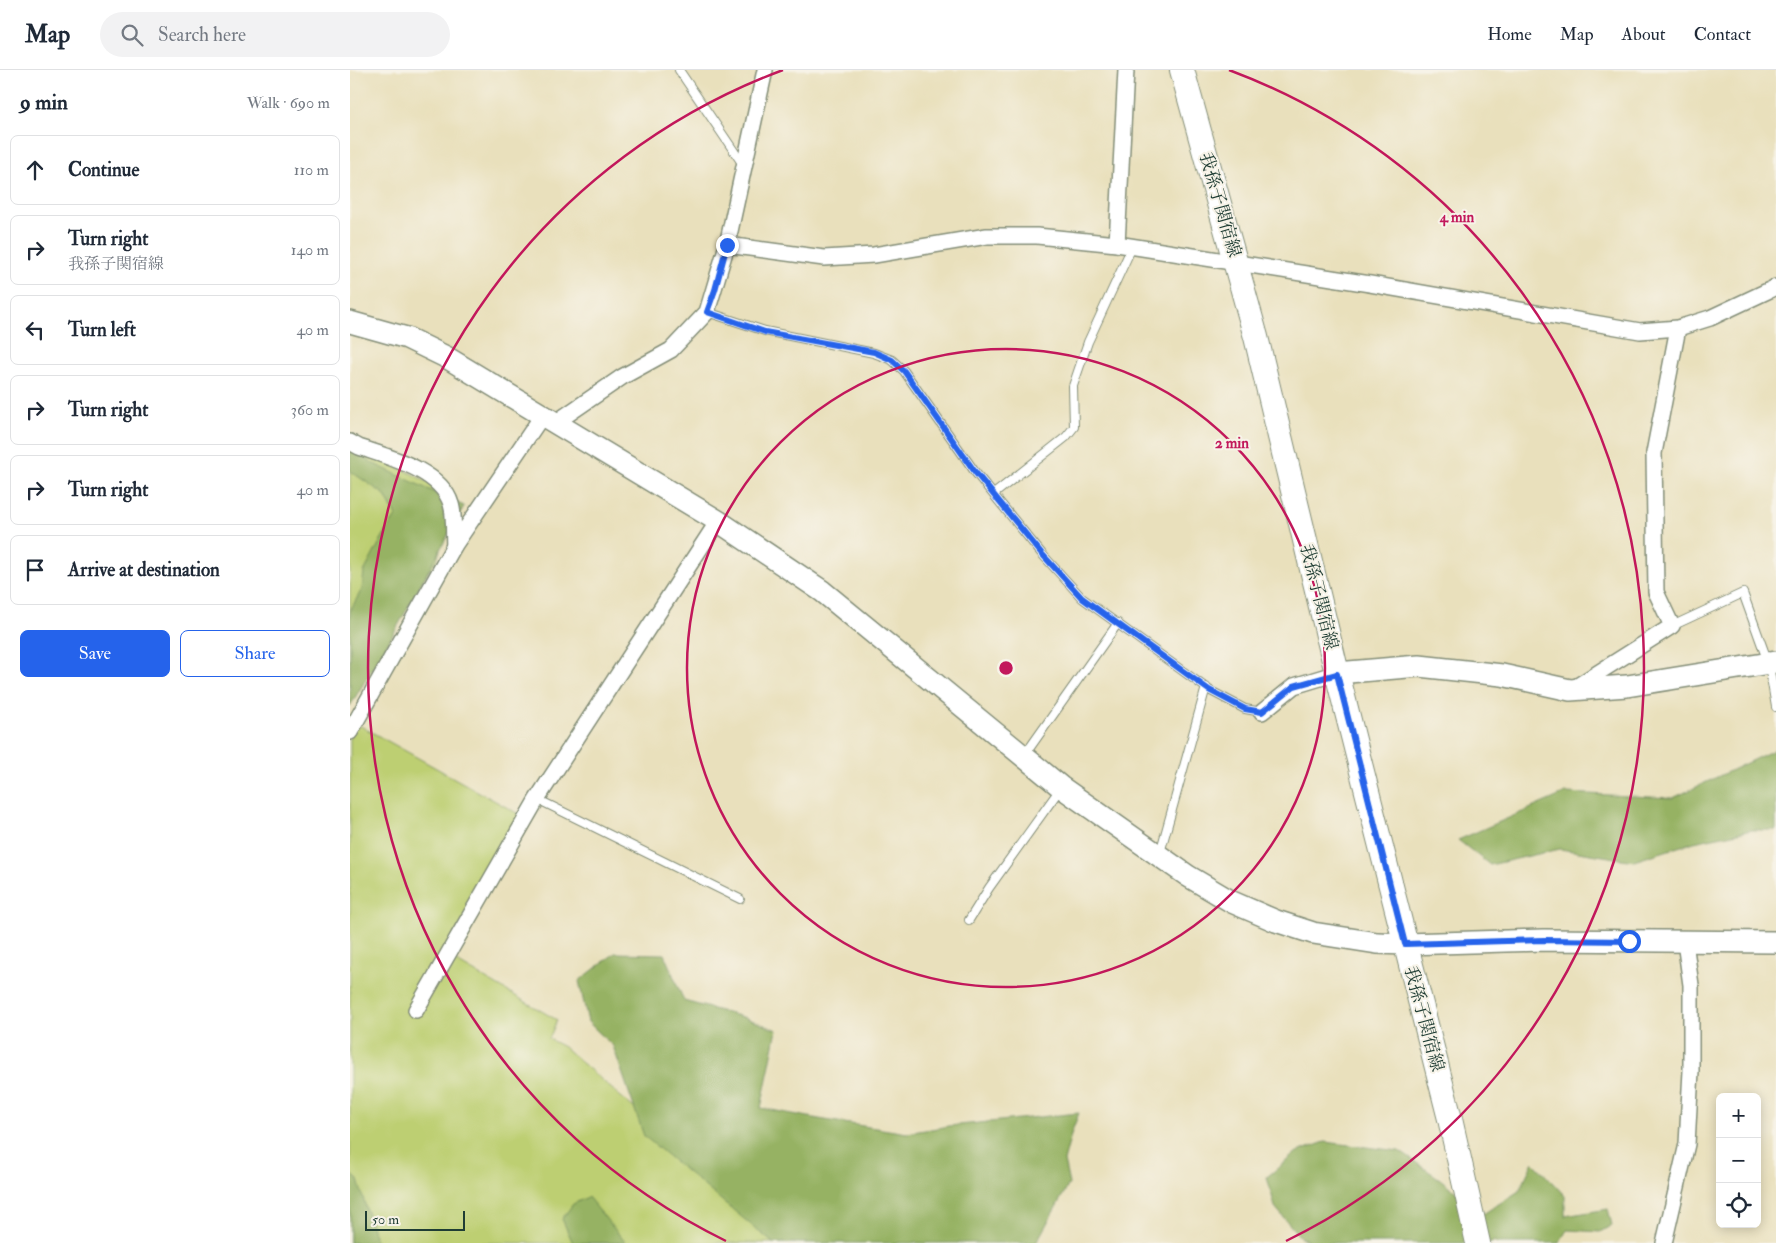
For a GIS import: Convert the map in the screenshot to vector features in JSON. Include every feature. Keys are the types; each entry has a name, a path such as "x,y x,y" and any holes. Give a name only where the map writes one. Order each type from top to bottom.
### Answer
{"main road":[{"name":"我孫子関宿線","path":"1182,70 1258,347 1337,674 1450,1120 1478,1243"}],"street":[{"path":"350,732 454,546 549,420 671,350 707,312 727,245 765,70"},
{"path":"1117,244 1126,70"},
{"path":"727,245 824,258 874,255 987,236 1037,236 1117,244 1380,285 1640,331 1678,328 1710,318 1776,287"},
{"path":"350,322 407,338 446,357 718,521 822,591 1061,787 1188,876 1232,902 1276,921 1313,933 1377,942 1405,944 1544,940 1776,942"},
{"path":"1570,690 1672,626 1656,592 1654,453 1678,328"},
{"path":"350,442 420,470 434,480 447,494 452,506 454,546"},
{"path":"416,1010 537,799 718,521"},
{"path":"1262,712 1294,686 1337,674 1419,666 1502,674 1570,690 1626,686 1772,664"},
{"path":"1664,1243 1687,1144 1691,1071 1691,1004 1685,942"}],"lane":[{"path":"679,70 745,167"},
{"path":"994,494 1066,437 1074,427 1073,386 1088,342 1132,247"},
{"path":"707,312 765,332 874,352 892,360 904,371 975,472 1042,554 1082,598 1206,687 1245,709 1262,712"},
{"path":"1672,626 1743,593 1772,664 1776,707"},
{"path":"1024,757 1118,623"},
{"path":"1159,855 1206,687"},
{"path":"969,920 989,888 1061,787"},
{"path":"537,799 740,899"}],"green space":[{"path":"350,448 405,470 429,483 443,499 444,536 437,560 350,684"},
{"path":"350,448 374,464 464,506 395,631 350,706 350,611 362,589 364,572 396,516 384,494 350,471"},
{"path":"350,720 524,817 443,954 557,1020 549,1039 564,1047 684,1152 796,1243 350,1243"},
{"path":"1776,749 1776,830 1752,830 1694,842 1634,861 1560,849 1490,865 1458,840 1566,793 1673,798"},
{"path":"615,953 664,954 684,1001 746,1018 777,1030 761,1108 907,1133 949,1126 1079,1113 1064,1161 1069,1184 1036,1243 773,1243 644,1136 613,1046 588,1022 579,981"},
{"path":"1325,1142 1399,1151 1440,1179 1483,1214 1519,1191 1533,1162 1565,1196 1565,1216 1608,1209 1612,1225 1600,1232 1567,1230 1559,1243 1497,1243 1494,1241 1492,1243 1314,1243 1300,1237 1275,1207 1267,1177 1297,1152"},
{"path":"350,1173 358,1180 376,1243 350,1243"},
{"path":"588,1197 626,1243 573,1243 562,1219 573,1204"}],"route":[{"path":"727,245 707,312 765,332 874,352 892,360 904,371 975,472 1042,554 1082,598 1209,690 1245,709 1262,712 1294,686 1337,674 1405,944 1544,940 1629,941"}]}
